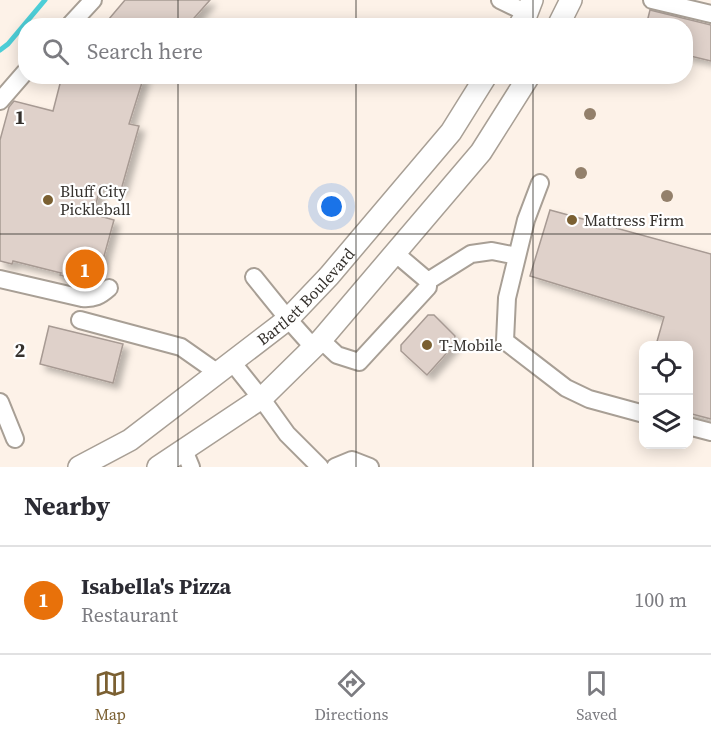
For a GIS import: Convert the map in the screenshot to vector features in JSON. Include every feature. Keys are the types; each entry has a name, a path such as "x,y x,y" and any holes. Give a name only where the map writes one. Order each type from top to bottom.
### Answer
{"main road":[{"path":"562,18 571,0"},
{"name":"Bartlett Boulevard","path":"79,467 130,440 288,319 329,276 451,132 481,84"},
{"path":"158,467 187,458 261,399 317,343 481,152 525,84"}],"lane":[{"path":"76,18 93,0"},
{"path":"500,0 526,13"},
{"path":"652,0 711,14"},
{"path":"0,101 18,80"},
{"path":"540,183 526,220 507,298 505,341 566,388 589,399 639,413"},
{"path":"254,277 288,319 317,343 337,355 359,362 428,287 429,281 471,254 492,251 517,256"},
{"path":"395,253 429,281"},
{"path":"0,279 92,299 109,288"},
{"path":"80,320 181,348 225,367 261,399 287,434 320,467"},
{"path":"0,402 15,439"},
{"path":"693,427 711,432"},
{"path":"335,467 352,459 370,467"}],"building":[{"path":"125,0 210,0 194,18 110,18"},
{"path":"650,10 683,18 648,18"},
{"path":"693,21 711,25 711,61 693,57"},
{"name":"Bluff City Pickleball","path":"60,84 142,84 129,124 139,126 121,190 101,185 93,214 114,220 96,285 60,275 61,273 13,261 12,264 0,261 0,140 9,107 14,101 53,111"},
{"path":"550,210 711,254 711,419 693,414 693,341 657,341 664,317 530,276"},
{"name":"T-Mobile","path":"428,315 434,315 455,336 453,346 427,375 401,351 401,345"},
{"path":"49,326 123,344 113,383 40,364"}],"waterway":[{"path":"30,18 45,0"},
{"path":"0,50 18,32"}],"place":[{"name":"Bluff City Pickleball","path":"48,200"},
{"name":"Mattress Firm","path":"572,220"},
{"name":"Isabella's Pizza","path":"85,269"},
{"name":"T-Mobile","path":"427,345"}]}
